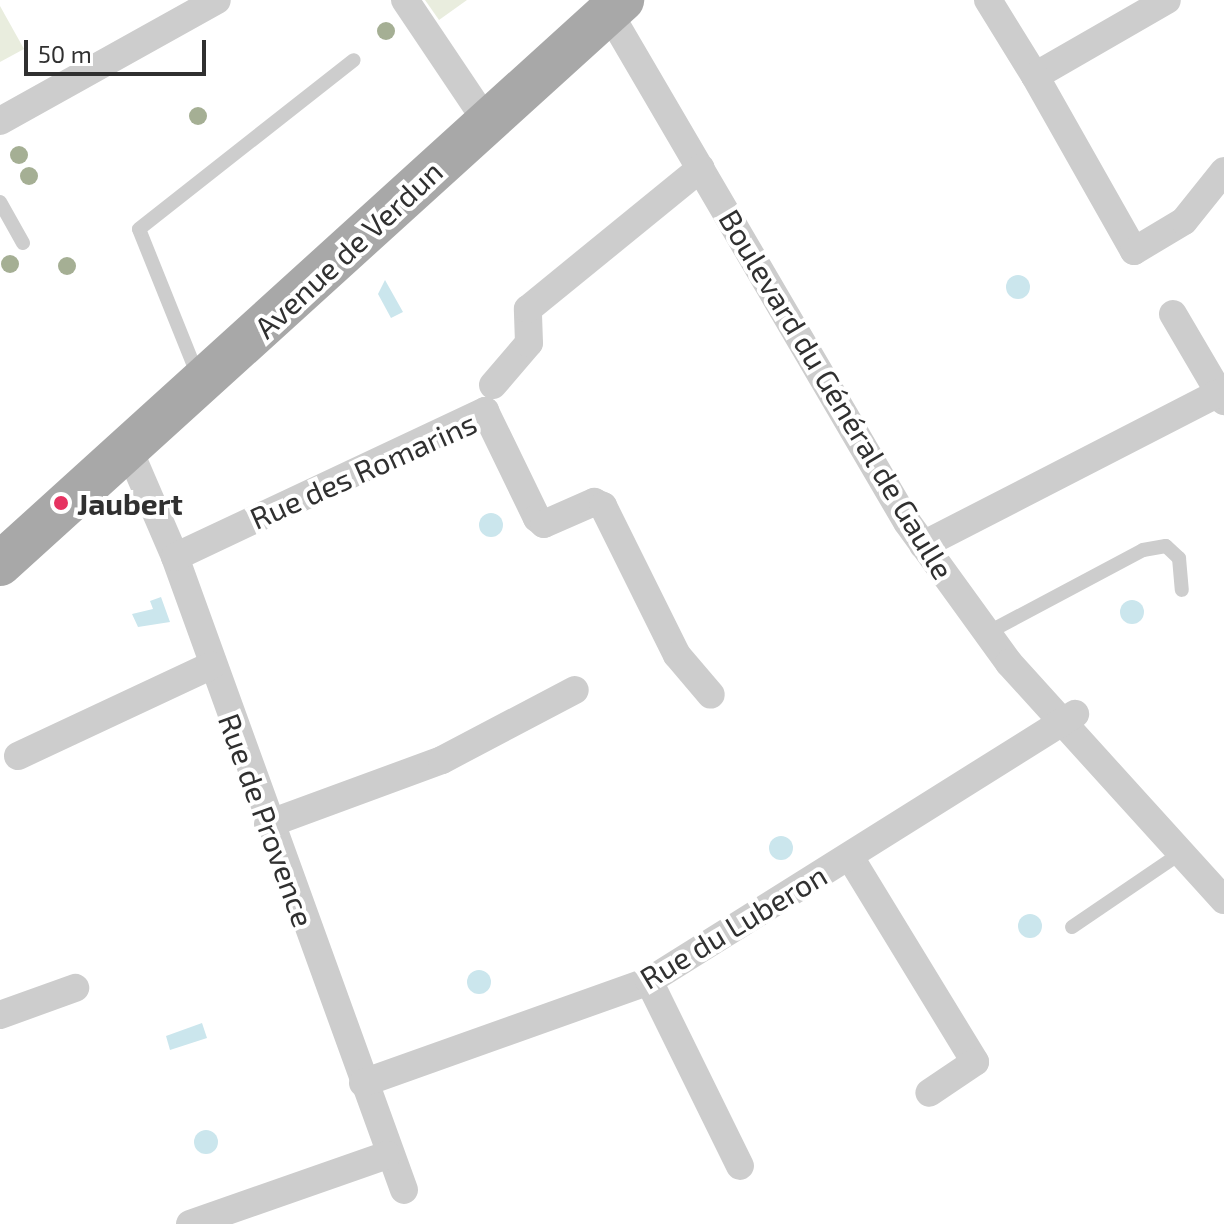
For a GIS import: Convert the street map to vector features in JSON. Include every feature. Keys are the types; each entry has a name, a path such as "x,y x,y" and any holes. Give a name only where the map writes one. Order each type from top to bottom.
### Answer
{"main road":[{"name":"Avenue de Verdun","path":"0,564 202,384 485,119 615,5"},
{"name":"Avenue de Verdun","path":"0,547 87,485"}],"street":[{"path":"0,121 217,0"},
{"path":"405,0 485,119"},
{"path":"988,0 1035,76 1134,251 1184,221 1224,171"},
{"path":"1035,76 1167,0"},
{"name":"Boulevard du Général de Gaulle","path":"615,5 701,168 923,545 987,633 1069,719 1181,853 1220,887"},
{"path":"493,385 529,343 528,309 701,168"},
{"path":"923,545 1222,397 1173,314"},
{"name":"Rue des Romarins","path":"175,557 485,411 537,518 544,524 594,502 603,506 677,655 711,695"},
{"name":"Rue de Provence","path":"129,450 175,557 387,1155 404,1190"},
{"path":"18,756 212,665"},
{"path":"268,824 442,760 575,690"},
{"name":"Rue du Luberon","path":"363,1083 649,981 1069,719"},
{"path":"850,857 975,1062 929,1093"},
{"path":"649,981 740,1166"},
{"path":"0,1015 75,988"},
{"path":"190,1224 387,1155"}],"lane":[{"path":"202,384 139,229 354,60"},
{"path":"0,202 23,243"},
{"path":"987,633 1143,550 1166,546 1179,558 1182,590"},
{"path":"1072,927 1181,853"}],"shaded area":[{"path":"425,0 467,0 439,20"},
{"path":"0,6 24,49 0,62"}],"water":[{"path":"1018,275 1027,278 1030,287 1027,296 1018,299 1009,296 1006,287 1009,278"},
{"path":"385,280 403,312 391,318 378,294"},
{"path":"491,513 499,517 503,525 499,533 491,537 483,533 479,525 483,517"},
{"path":"161,597 170,622 138,627 132,614 153,609 150,601"},
{"path":"1132,600 1140,604 1144,612 1140,620 1132,624 1124,620 1120,612 1124,604"},
{"path":"781,836 789,840 793,848 789,856 781,860 773,856 769,848 773,840"},
{"path":"1030,914 1038,918 1042,926 1038,934 1030,938 1022,934 1018,926 1022,918"},
{"path":"479,970 487,974 491,982 487,990 479,994 471,990 467,982 471,974"},
{"path":"202,1023 207,1038 170,1050 166,1036"},
{"path":"206,1130 214,1134 218,1142 214,1150 206,1154 198,1150 194,1142 198,1134"}],"place":[{"name":"Jaubert","path":"61,503"}]}
